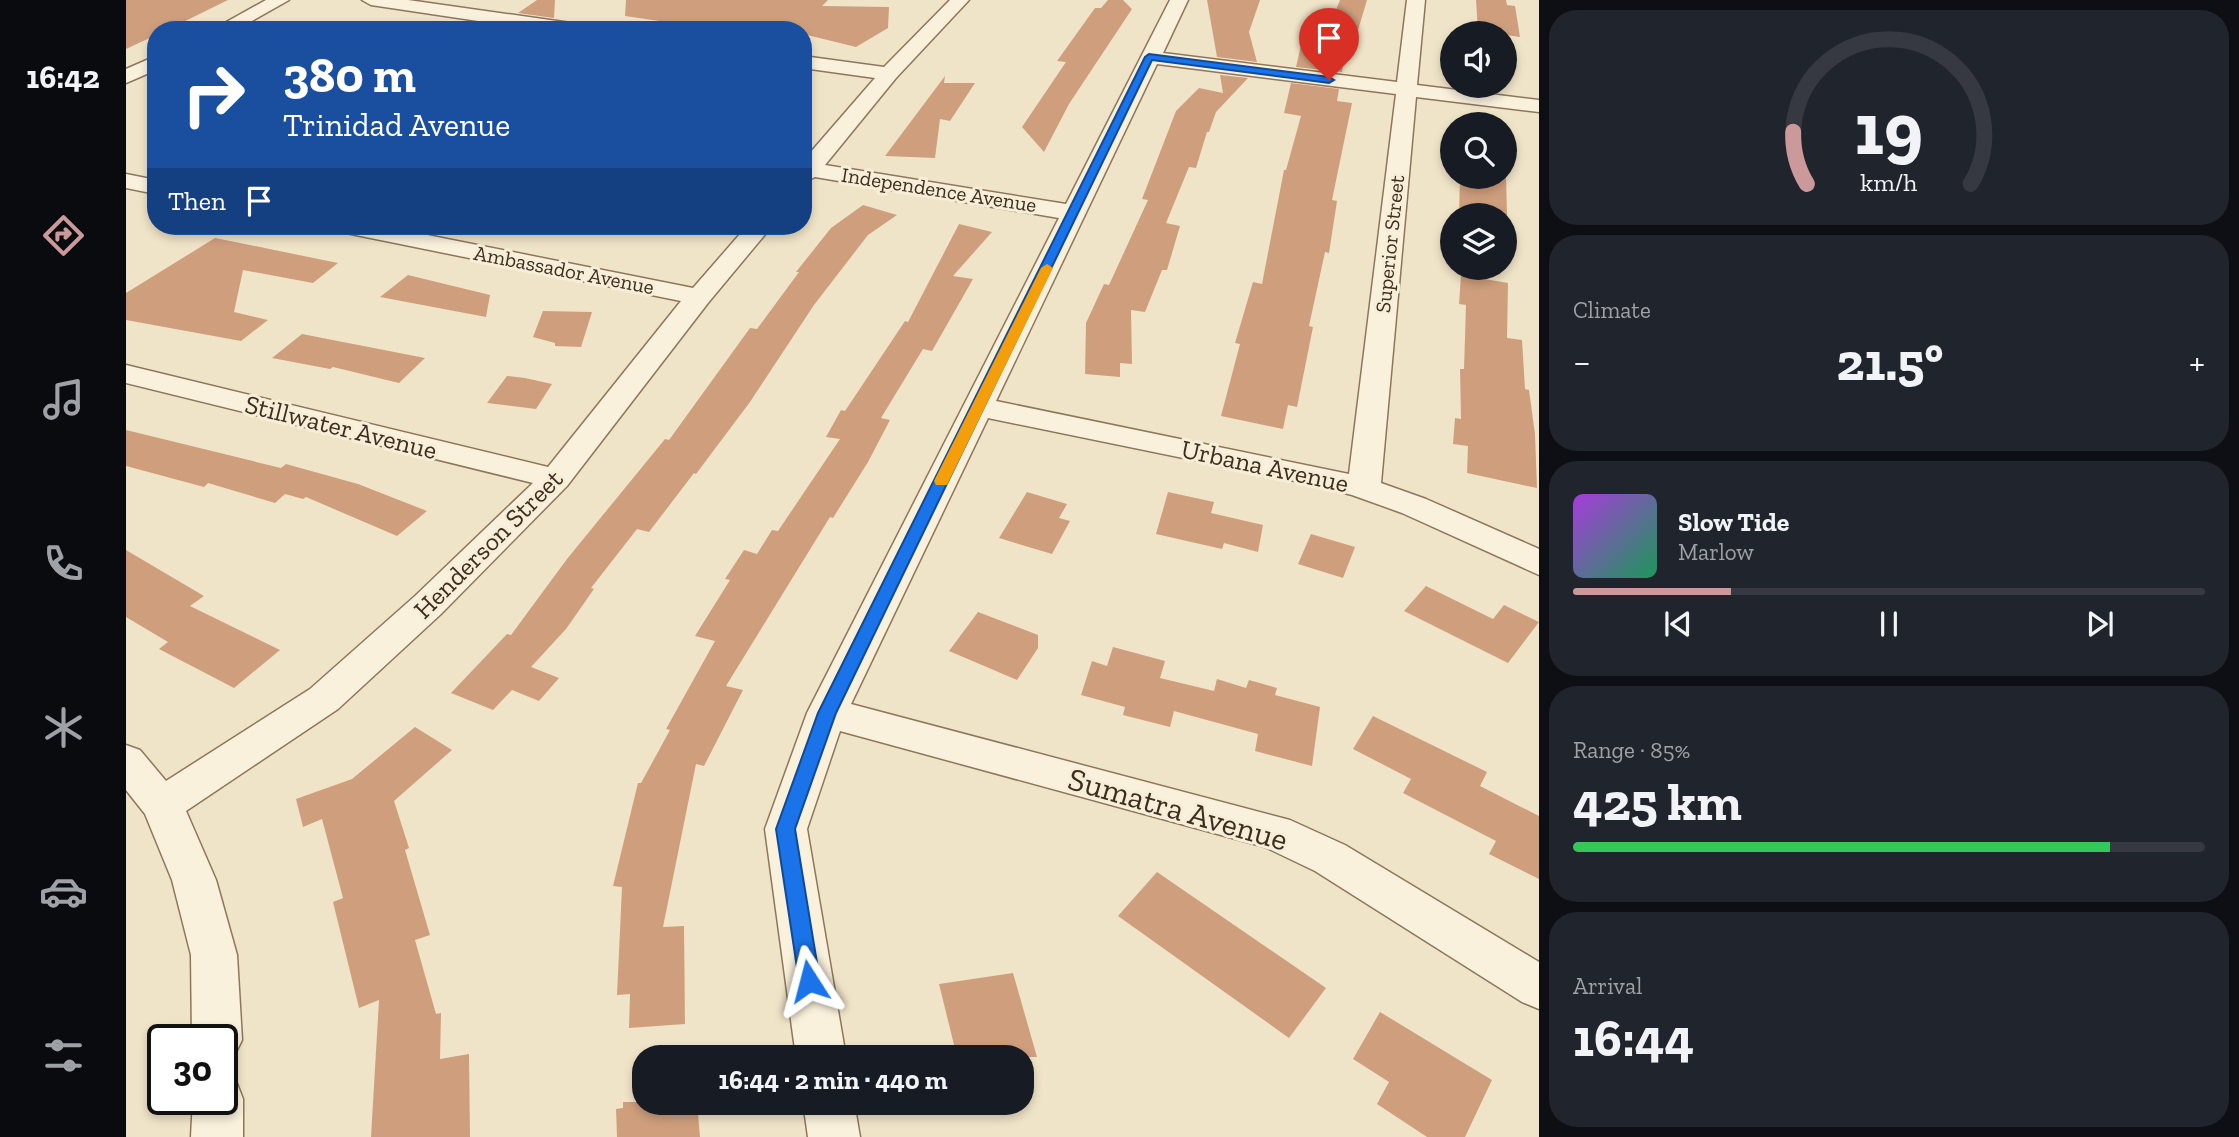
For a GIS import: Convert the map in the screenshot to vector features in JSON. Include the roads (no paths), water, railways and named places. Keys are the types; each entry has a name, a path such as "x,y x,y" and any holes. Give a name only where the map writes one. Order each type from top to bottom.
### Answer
{"street":[{"path":"238,21 280,0"},
{"path":"370,0 516,21"},
{"path":"812,163 956,0"},
{"path":"819,1045 786,829 827,713 1179,0"},
{"name":"Superior Street","path":"1364,488 1416,0"},
{"path":"1149,57 1539,106"},
{"path":"812,63 889,74"},
{"path":"126,77 147,66"},
{"name":"Independence Avenue","path":"812,172 1074,213"},
{"path":"126,181 147,185"},
{"name":"Ambassador Avenue","path":"391,235 699,297"},
{"name":"Henderson Street","path":"162,805 324,699 428,605 555,479 699,297 752,235"},
{"name":"Stillwater Avenue","path":"126,374 555,479"},
{"name":"Urbana Avenue","path":"979,407 1301,472 1364,488 1414,506 1539,563"},
{"name":"Sumatra Avenue","path":"827,713 1275,832 1330,858 1539,987"},
{"path":"126,761 162,805 194,880 214,955 216,1024"},
{"path":"217,1137 218,1115"},
{"path":"830,1115 834,1137"}]}
